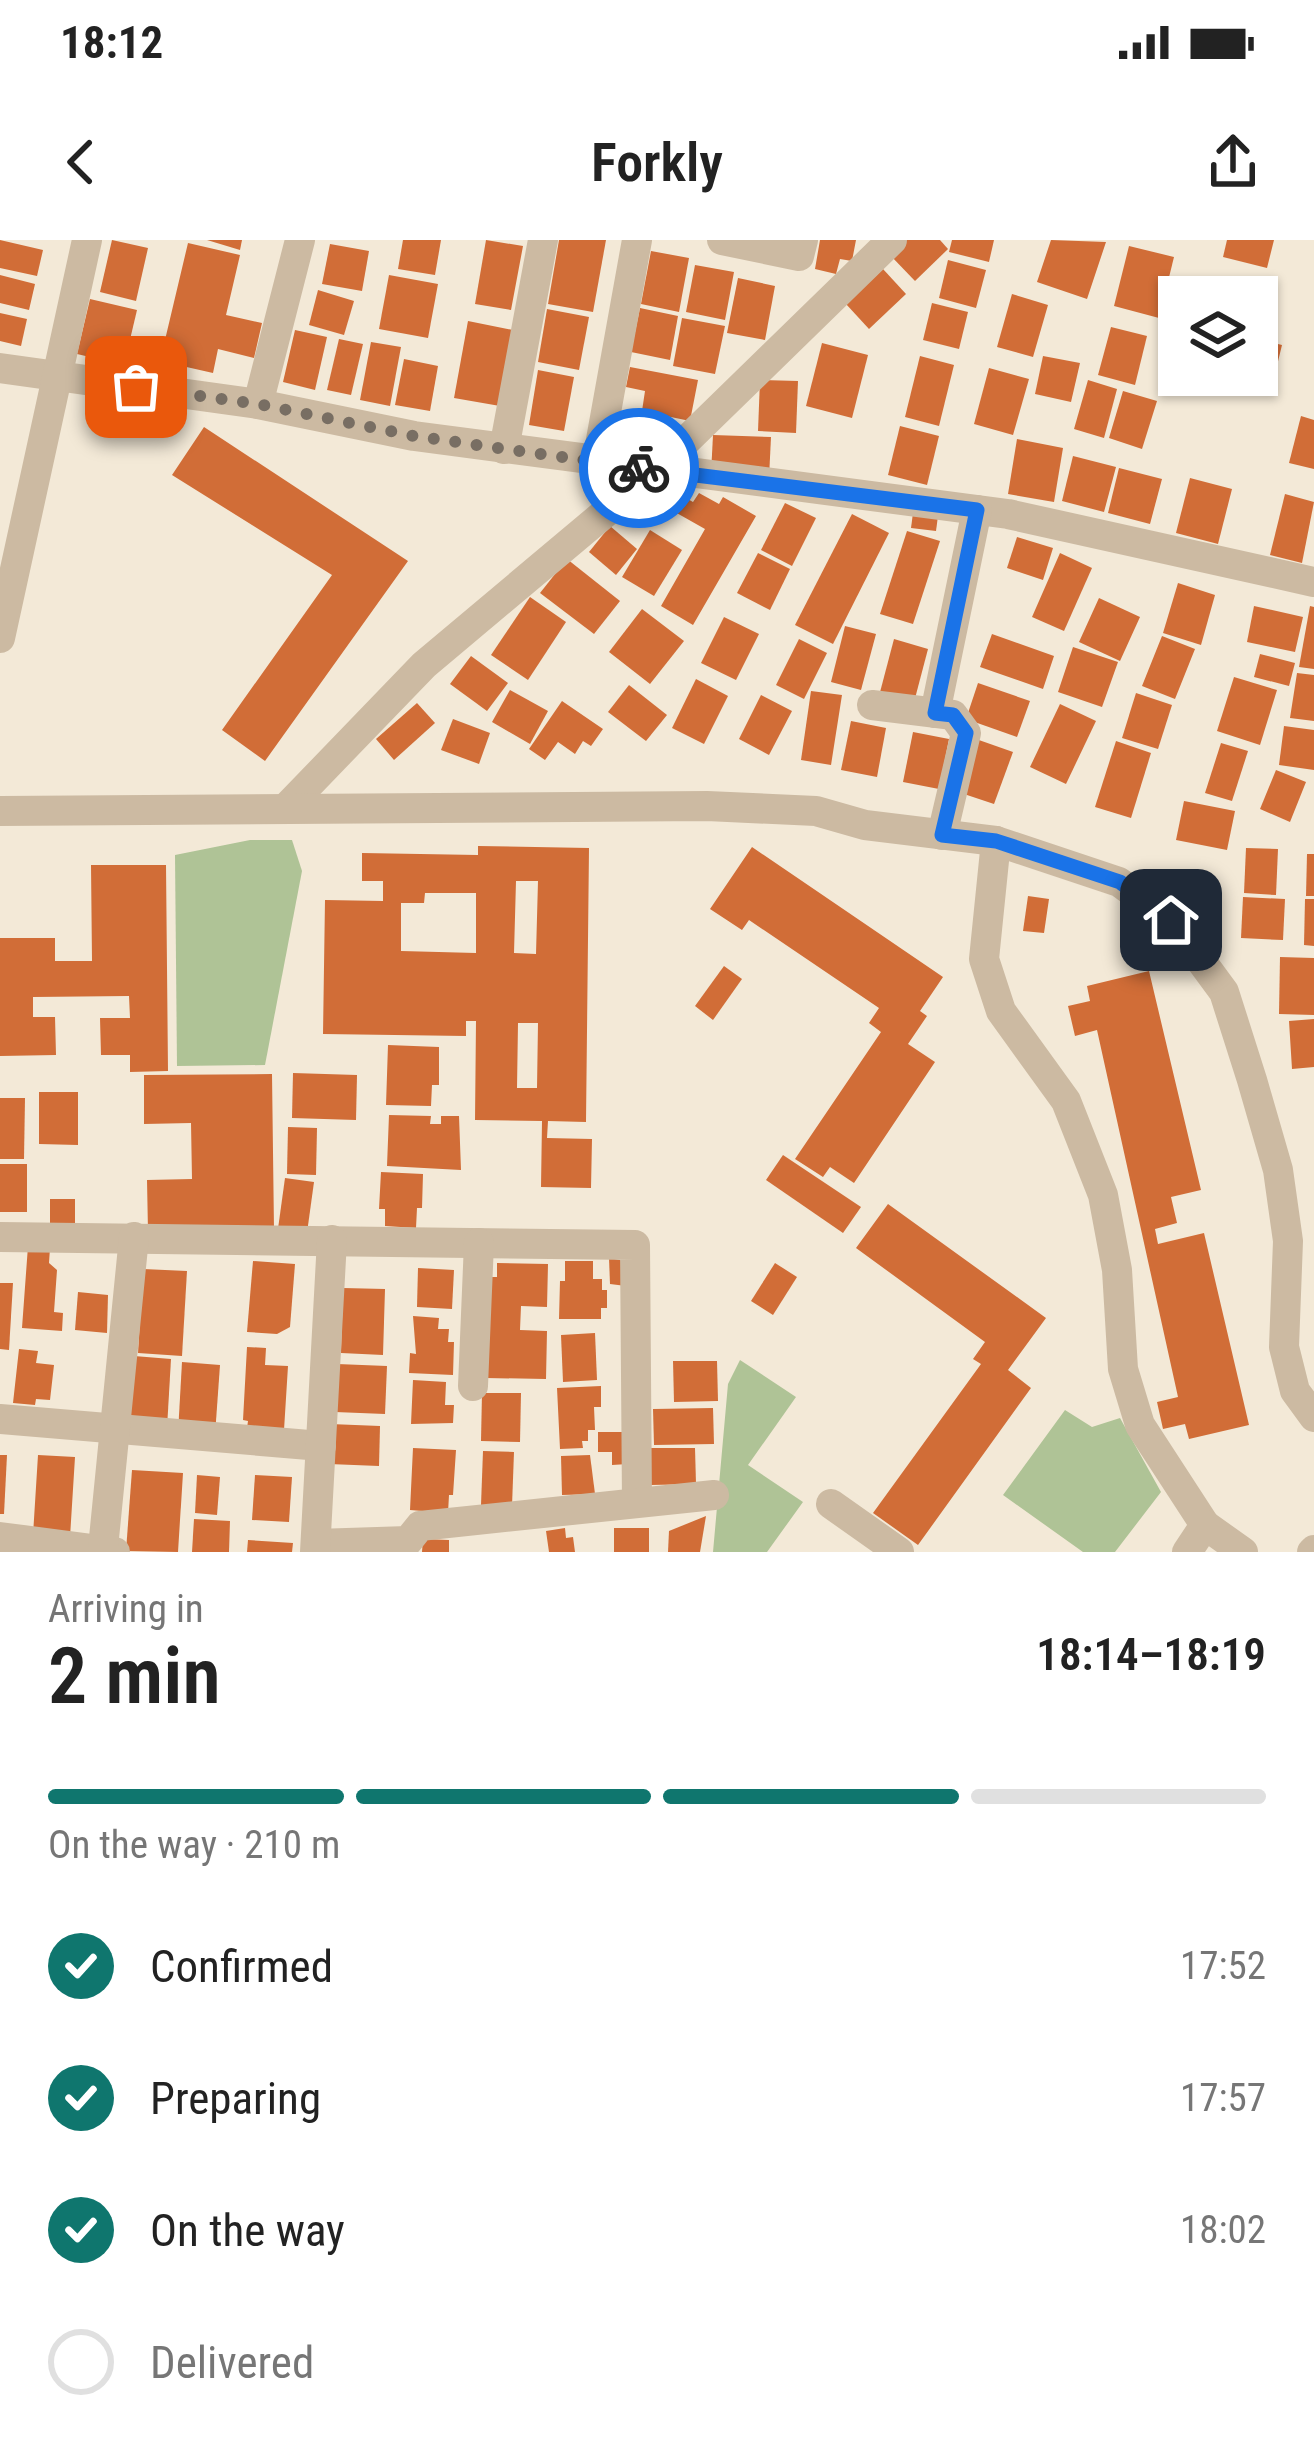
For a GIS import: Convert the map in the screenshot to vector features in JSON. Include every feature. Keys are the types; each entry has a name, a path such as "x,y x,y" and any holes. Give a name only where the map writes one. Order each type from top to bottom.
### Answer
{"street":[{"path":"0,638 87,240"},
{"path":"258,404 300,240"},
{"path":"504,449 544,240"},
{"path":"597,462 638,240"},
{"path":"722,240 799,256 803,240"},
{"path":"286,809 424,665 655,470 892,240"},
{"path":"0,368 258,404 414,436 977,510 1314,582"},
{"path":"935,713 977,510"},
{"path":"872,705 953,715 966,733 942,835"},
{"path":"0,811 707,806 816,811 865,825 996,841 1120,882 1171,920 1224,992 1278,1170 1288,1241 1285,1347 1295,1391 1314,1417"},
{"path":"996,841 984,959 1001,1011 1066,1101 1096,1176 1118,1270 1124,1369 1140,1425 1205,1525 1243,1552"},
{"path":"0,1237 635,1245 637,1502"},
{"path":"0,1537 109,1550 115,1429 134,1237"},
{"path":"332,1240 315,1548 408,1541 420,1526 714,1495"},
{"path":"473,1386 479,1243"},
{"path":"0,1419 321,1446"},
{"path":"831,1504 899,1552"},
{"path":"1187,1552 1205,1525"}],"green space":[{"path":"250,840 292,840 302,871 265,1065 177,1066 175,855"},
{"path":"740,1360 796,1397 748,1465 803,1502 767,1552 713,1552 728,1384"},
{"path":"1065,1410 1092,1427 1120,1418 1161,1492 1115,1552 1083,1552 1003,1495"}],"building":[{"path":"0,240 43,250 37,276 0,268"},
{"path":"112,240 148,248 136,301 100,292"},
{"path":"207,240 242,240 240,250"},
{"path":"403,240 441,240 435,275 398,269"},
{"path":"486,240 523,246 511,310 475,304"},
{"path":"559,240 606,240 593,312 548,304"},
{"path":"820,240 856,240 852,261 840,259 836,274 815,269"},
{"path":"906,240 940,240 948,249 915,281 890,255"},
{"path":"952,240 994,240 989,262 949,252"},
{"path":"1051,240 1106,242 1087,299 1037,282"},
{"path":"1227,240 1274,240 1267,268 1223,257"},
{"path":"188,243 240,255 226,315 262,323 254,358 218,349 213,373 160,361"},
{"path":"330,244 369,251 362,291 322,284"},
{"path":"1129,246 1174,257 1169,276 1158,276 1158,318 1114,306"},
{"path":"651,251 689,258 679,312 641,304"},
{"path":"948,260 986,270 976,308 939,298"},
{"path":"695,265 734,272 725,320 686,312"},
{"path":"883,269 906,294 869,329 846,304"},
{"path":"0,275 35,284 29,310 0,303"},
{"path":"389,275 438,284 428,338 379,329"},
{"path":"738,278 775,286 765,340 727,333"},
{"path":"318,290 354,301 344,335 309,325"},
{"path":"1012,294 1048,305 1033,357 997,347"},
{"path":"90,299 137,310 124,365 77,354"},
{"path":"932,303 968,312 959,349 923,340"},
{"path":"640,308 678,316 670,360 631,352"},
{"path":"547,309 589,317 579,370 538,362"},
{"path":"0,313 27,319 21,346 0,341"},
{"path":"682,318 725,326 715,374 673,366"},
{"path":"468,321 513,330 500,406 454,398"},
{"path":"1111,327 1147,336 1135,385 1098,375"},
{"path":"295,330 327,337 315,390 283,382"},
{"path":"339,339 363,344 351,395 327,390"},
{"path":"371,342 401,347 390,406 360,400"},
{"path":"822,343 868,355 852,418 806,406"},
{"path":"920,356 954,365 939,426 905,417"},
{"path":"1043,356 1080,363 1071,402 1035,394"},
{"path":"404,359 438,366 430,411 395,405"},
{"path":"630,367 698,380 690,421 642,411 645,391 626,387"},
{"path":"989,368 1029,379 1013,435 974,424"},
{"path":"538,370 574,377 564,431 529,425"},
{"path":"760,380 798,381 796,433 758,431"},
{"path":"1088,380 1117,389 1104,438 1074,429"},
{"path":"1123,391 1157,401 1142,449 1109,438"},
{"path":"625,410 673,420 667,453 618,444"},
{"path":"1301,416 1314,420 1314,469 1289,463"},
{"path":"900,426 939,436 927,485 888,475"},
{"path":"204,427 408,561 265,761 222,730 332,575 172,475"},
{"path":"713,435 771,437 769,478 711,474"},
{"path":"1017,439 1063,448 1054,502 1008,494"},
{"path":"1073,456 1116,467 1104,512 1062,501"},
{"path":"1119,468 1162,479 1150,524 1108,513"},
{"path":"1190,478 1232,489 1218,544 1176,533"},
{"path":"668,488 693,502 699,493 719,504 723,497 756,516 693,625 661,606 705,529 659,503"},
{"path":"1285,494 1314,502 1302,563 1270,555"},
{"path":"785,503 816,518 792,566 761,550"},
{"path":"913,513 938,516 936,531 911,528"},
{"path":"852,514 889,533 833,644 795,625"},
{"path":"610,526 637,549 616,575 589,552"},
{"path":"650,530 682,550 654,596 622,577"},
{"path":"907,531 940,541 913,624 880,614"},
{"path":"1017,537 1053,548 1043,580 1007,568"},
{"path":"758,553 790,569 770,610 737,593"},
{"path":"1060,553 1092,568 1064,631 1032,617"},
{"path":"567,559 620,601 594,634 540,593"},
{"path":"1178,583 1215,595 1201,645 1163,633"},
{"path":"530,597 566,622 528,680 491,655"},
{"path":"1099,598 1140,617 1120,661 1079,642"},
{"path":"1254,606 1303,617 1295,652 1247,642"},
{"path":"1310,606 1314,607 1314,669 1299,667"},
{"path":"642,609 684,641 650,684 609,652"},
{"path":"724,617 759,634 736,680 701,663"},
{"path":"845,626 876,634 861,690 831,682"},
{"path":"992,634 1054,656 1043,689 980,667"},
{"path":"1162,636 1195,649 1175,699 1142,686"},
{"path":"799,639 827,653 804,699 776,685"},
{"path":"894,639 928,649 913,706 879,696"},
{"path":"1073,647 1118,662 1102,707 1058,692"},
{"path":"1260,654 1295,663 1289,686 1254,677"},
{"path":"471,656 508,683 487,711 450,684"},
{"path":"1297,673 1314,675 1314,721 1290,718"},
{"path":"1234,677 1277,690 1260,745 1217,731"},
{"path":"696,679 728,696 704,744 672,728"},
{"path":"978,683 1030,701 1017,737 966,719"},
{"path":"629,685 667,715 646,741 608,712"},
{"path":"510,690 548,711 530,744 492,722"},
{"path":"811,691 842,695 831,765 801,760"},
{"path":"1136,693 1172,705 1158,749 1122,738"},
{"path":"761,695 792,711 769,755 739,739"},
{"path":"562,701 603,729 591,746 583,741 575,754 558,742 545,760 529,749"},
{"path":"417,703 435,723 394,760 376,739"},
{"path":"1060,704 1096,721 1066,784 1030,767"},
{"path":"453,719 490,733 479,764 441,750"},
{"path":"851,721 886,728 877,777 841,770"},
{"path":"1284,726 1314,730 1314,770 1279,765"},
{"path":"913,732 949,739 939,789 903,782"},
{"path":"976,739 1013,752 994,804 958,792"},
{"path":"1116,741 1151,753 1131,818 1095,807"},
{"path":"1221,743 1248,751 1232,801 1205,793"},
{"path":"1276,770 1306,782 1290,822 1260,809"},
{"path":"1184,801 1235,811 1227,850 1176,840"},
{"path":"478,846 589,848 586,1122 548,1121 547,1138 592,1139 591,1188 541,1187 542,1121 475,1120 476,1021 466,1021 466,1036 323,1034 325,900 383,901 383,881 362,881 362,853 478,855","holes":["516,881 538,881 536,954 514,953","425,893 476,893 476,953 401,951 401,903 424,903","518,1023 538,1023 537,1088 517,1088"]},
{"path":"752,847 943,977 920,1011 927,1016 908,1044 935,1062 854,1183 830,1167 823,1177 795,1159 881,1032 869,1023 879,1008 749,920 742,930 710,909"},
{"path":"1246,848 1278,849 1276,895 1244,893"},
{"path":"1307,854 1314,854 1314,896 1306,896"},
{"path":"91,865 166,865 168,1071 130,1072 130,1055 101,1055 100,1018 130,1018 129,996 33,997 33,1017 55,1017 56,1055 0,1056 0,938 55,938 55,961 92,961"},
{"path":"1028,896 1049,899 1044,933 1023,931"},
{"path":"1243,897 1285,899 1283,940 1241,938"},
{"path":"1305,899 1314,899 1314,946 1304,945"},
{"path":"1280,957 1314,958 1314,1015 1279,1014"},
{"path":"724,966 742,979 713,1020 695,1006"},
{"path":"1149,971 1201,1190 1171,1197 1177,1223 1155,1229 1158,1244 1204,1233 1249,1425 1189,1439 1185,1424 1163,1429 1157,1402 1178,1397 1097,1030 1075,1036 1068,1006 1090,1001 1087,986"},
{"path":"1314,1019 1314,1067 1292,1069 1289,1021"},
{"path":"388,1045 439,1047 439,1085 432,1085 431,1106 386,1105"},
{"path":"293,1073 357,1075 356,1120 292,1118"},
{"path":"272,1074 274,1230 148,1232 147,1180 192,1179 191,1123 144,1124 144,1075"},
{"path":"39,1092 78,1092 78,1145 39,1144"},
{"path":"0,1098 25,1098 24,1159 0,1159"},
{"path":"389,1115 431,1116 430,1124 441,1124 441,1116 459,1116 461,1170 387,1166"},
{"path":"288,1127 317,1128 316,1175 287,1174"},
{"path":"783,1155 861,1207 843,1233 766,1180"},
{"path":"0,1164 27,1164 27,1212 0,1212"},
{"path":"381,1172 423,1174 416,1228 385,1226 385,1209 379,1209"},
{"path":"285,1178 314,1182 306,1240 277,1236"},
{"path":"50,1199 75,1199 75,1234 50,1234"},
{"path":"888,1204 1046,1318 1008,1370 1031,1388 918,1545 873,1513 981,1364 973,1359 985,1342 856,1248"},
{"path":"28,1246 50,1248 49,1263 57,1270 54,1312 63,1313 62,1331 22,1328"},
{"path":"609,1258 625,1261 626,1286 610,1284"},
{"path":"253,1261 295,1264 290,1327 277,1334 247,1332"},
{"path":"565,1261 593,1261 593,1279 602,1279 602,1290 607,1290 607,1308 601,1308 601,1319 559,1319"},
{"path":"497,1263 548,1264 547,1307 521,1306 520,1330 547,1331 546,1379 486,1378 488,1277 497,1277"},
{"path":"775,1263 797,1277 773,1315 751,1301"},
{"path":"418,1268 454,1270 452,1309 417,1307"},
{"path":"143,1269 187,1271 182,1356 138,1353"},
{"path":"0,1283 13,1283 9,1350 0,1349"},
{"path":"343,1288 385,1289 383,1355 341,1353"},
{"path":"78,1292 108,1295 107,1333 75,1330"},
{"path":"413,1316 439,1318 438,1329 449,1329 448,1342 454,1342 453,1375 409,1373 410,1353 416,1354"},
{"path":"595,1333 597,1380 563,1382 561,1335"},
{"path":"247,1347 266,1348 265,1365 288,1366 284,1430 247,1428 248,1421 243,1420"},
{"path":"19,1349 38,1351 36,1363 54,1365 50,1400 36,1399 35,1405 13,1403"},
{"path":"134,1356 171,1359 167,1428 130,1425"},
{"path":"673,1361 717,1361 718,1401 674,1402"},
{"path":"182,1362 220,1365 215,1435 178,1433"},
{"path":"337,1364 387,1366 385,1414 335,1412"},
{"path":"413,1380 446,1382 445,1405 454,1405 453,1423 411,1424"},
{"path":"601,1386 601,1407 594,1407 595,1430 588,1430 588,1441 582,1441 583,1448 560,1449 557,1388"},
{"path":"482,1393 521,1393 520,1442 481,1441"},
{"path":"713,1408 714,1444 654,1445 653,1409"},
{"path":"330,1424 380,1426 379,1466 329,1464"},
{"path":"598,1432 628,1432 628,1464 612,1465 612,1452 598,1452"},
{"path":"413,1448 456,1450 448,1513 410,1510"},
{"path":"650,1448 695,1448 696,1484 651,1485"},
{"path":"483,1451 514,1452 512,1506 481,1505"},
{"path":"0,1455 7,1455 4,1514 0,1514"},
{"path":"38,1455 75,1457 70,1537 33,1535"},
{"path":"590,1455 595,1494 562,1495 561,1456"},
{"path":"132,1470 183,1473 178,1552 126,1551"},
{"path":"197,1475 220,1477 217,1515 195,1513"},
{"path":"255,1475 292,1477 289,1522 252,1520"},
{"path":"706,1516 700,1552 668,1552 669,1531"},
{"path":"194,1519 230,1521 229,1552 192,1552"},
{"path":"565,1528 566,1538 573,1537 575,1552 549,1552 546,1531"},
{"path":"614,1528 649,1528 649,1552 614,1552"},
{"path":"423,1539 449,1540 449,1552 422,1552"},
{"path":"248,1540 293,1543 292,1552 247,1552"}],"way so far":[{"path":"136,387 258,404 414,436 639,468"}],"route":[{"path":"639,468 977,510 935,713 953,715 966,733 942,835 996,841 1061,860 1120,882 1171,920"}]}
